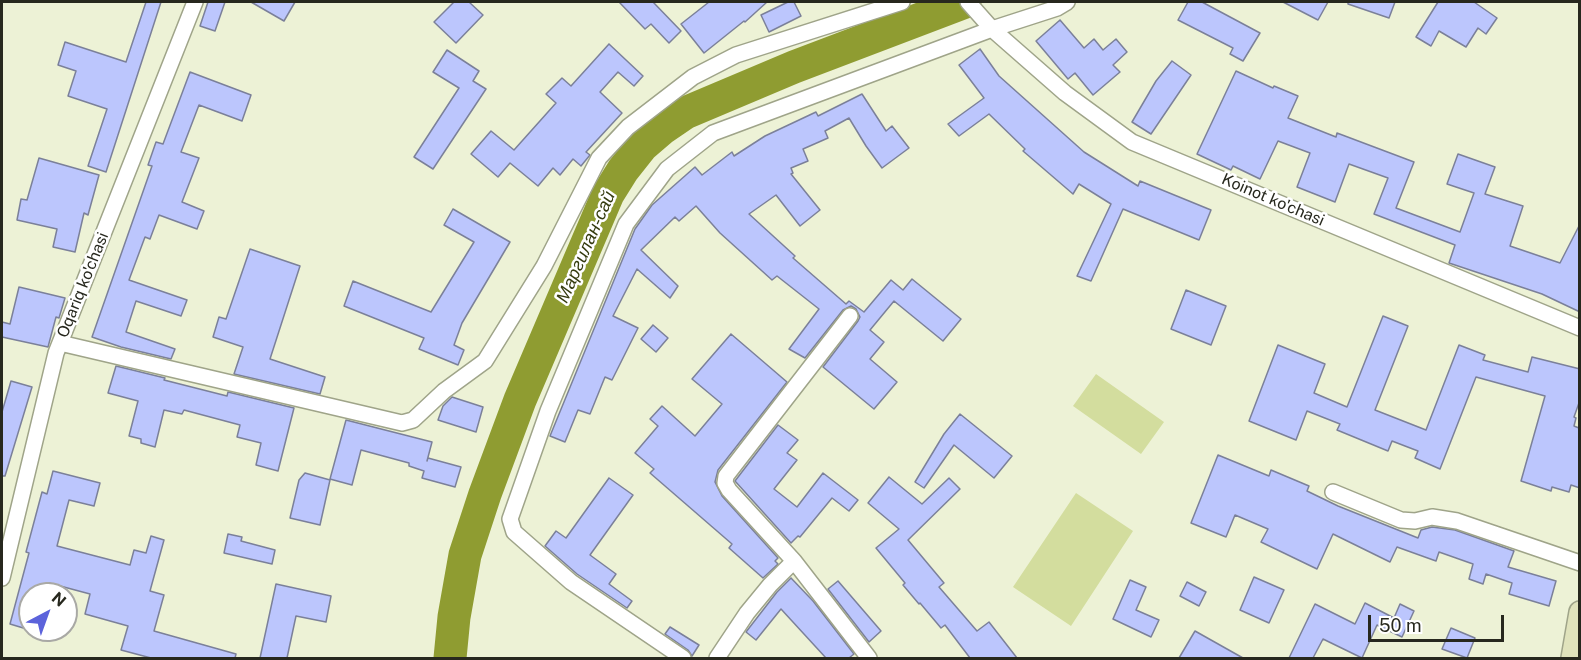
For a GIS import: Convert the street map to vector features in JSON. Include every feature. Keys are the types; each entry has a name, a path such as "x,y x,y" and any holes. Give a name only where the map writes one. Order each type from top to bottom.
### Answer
{"main road":[{"path":"1572,658 1580,612"}],"street":[{"name":"Oqariq ko'chasi","path":"2,578 60,343 195,2"},
{"path":"60,343 402,423 413,420 444,391 485,361 544,266 599,158 628,128 693,77 736,56 902,2"},
{"name":"Koinot ko'chasi","path":"968,2 992,29 1065,93 1132,142 1580,327"},
{"path":"683,658 572,582 514,532 510,519 548,411 626,224 667,169 713,133 992,29 1057,8 1068,2"},
{"path":"850,316 726,476 725,483 794,561 868,658"},
{"path":"1333,492 1401,520 1415,521 1432,517 1457,521 1580,563"},
{"path":"717,658 747,613 794,561"}],"green space":[{"path":"1096,374 1164,422 1141,454 1073,406"},
{"path":"1076,493 1133,531 1071,626 1013,587"}],"building":[{"path":"146,2 161,2 106,172 88,166 107,109 68,96 76,71 58,65 65,42 126,62"},
{"path":"208,2 225,2 215,31 200,26"},
{"path":"251,2 295,2 284,21"},
{"path":"454,2 469,2 483,15 456,43 434,22"},
{"path":"619,2 653,2 681,31 669,43 651,24 645,29"},
{"path":"709,2 767,2 704,53 681,24"},
{"path":"788,2 794,2 801,16 769,32 761,15"},
{"path":"1188,2 1202,2 1260,33 1243,61 1230,54 1233,48 1178,20"},
{"path":"1283,2 1328,2 1318,20"},
{"path":"1348,2 1395,2 1389,18 1348,4"},
{"path":"1438,2 1474,2 1497,18 1486,34 1478,28 1466,47 1439,31 1431,46 1416,37"},
{"path":"1060,20 1084,48 1094,39 1103,50 1116,39 1127,52 1113,65 1120,72 1093,95 1075,73 1068,79 1036,41"},
{"path":"609,44 643,76 634,86 618,72 600,92 622,113 586,152 590,155 581,166 573,159 560,175 553,168 538,186 510,163 498,177 471,154 491,131 514,150 556,103 546,94 562,78 571,86"},
{"path":"980,49 999,76 1084,152 1138,186 1140,181 1211,210 1199,240 1123,209 1091,281 1077,276 1111,204 1079,184 1073,194 1023,151 1025,149 989,114 959,136 948,124 984,98 959,65"},
{"path":"447,50 479,71 473,81 486,89 433,169 414,157 459,88 433,72"},
{"path":"1172,61 1191,75 1151,134 1132,122 1156,81"},
{"path":"1236,71 1273,88 1274,86 1298,96 1288,118 1336,137 1337,133 1414,162 1396,208 1460,232 1474,193 1447,184 1458,154 1495,167 1485,194 1523,206 1510,246 1560,263 1580,224 1580,312 1542,294 1449,263 1455,245 1374,214 1388,178 1349,164 1335,202 1297,187 1310,153 1278,141 1260,179 1233,166 1231,170 1197,154"},
{"path":"190,72 251,95 242,121 199,105 181,152 199,158 182,202 204,211 197,229 159,215 150,239 145,237 129,280 187,300 181,316 136,301 126,332 175,349 171,359 121,347 92,337 152,166 148,165 156,142 163,144"},
{"path":"862,94 886,131 892,126 909,148 882,168 849,118 825,131 828,138 803,149 808,161 791,168 793,173 791,174 820,210 800,226 776,195 749,214 795,256 793,258 846,304 849,301 864,312 891,280 903,290 912,279 961,319 943,341 894,301 870,330 884,342 870,359 897,382 874,409 823,367 858,321 860,317 856,309 851,306 843,310 805,358 789,349 819,309 777,276 772,280 720,233 696,206 679,221 675,217 641,250 678,286 670,298 637,269 613,316 638,328 612,380 605,377 590,414 578,410 565,442 550,436 635,229 652,205 695,167 702,175 732,152 734,156 765,136 816,112 818,116"},
{"path":"39,158 99,175 88,215 84,213 75,252 53,247 57,229 17,220 21,199 27,200"},
{"path":"453,209 510,242 462,323 454,345 464,350 458,365 419,349 424,338 344,306 353,281 431,312 474,242 444,225"},
{"path":"250,249 300,266 270,359 325,377 320,394 234,374 243,347 213,337 219,317 226,319"},
{"path":"19,287 65,298 59,318 56,317 48,347 2,337 2,322 10,324"},
{"path":"1186,290 1226,306 1211,345 1171,329"},
{"path":"1383,316 1408,326 1375,410 1426,430 1459,345 1485,355 1483,360 1528,372 1532,357 1580,369 1580,400 1574,417 1576,418 1574,426 1579,428 1580,488 1571,485 1569,492 1552,487 1551,491 1521,481 1545,396 1476,377 1440,469 1415,458 1418,451 1392,441 1388,451 1337,430 1340,424 1307,411 1296,440 1249,421 1278,345 1325,364 1314,393 1347,407"},
{"path":"653,325 668,338 656,352 641,339"},
{"path":"731,334 787,382 718,470 715,482 722,496 778,558 775,561 778,564 763,578 729,548 732,544 650,473 654,469 635,453 658,426 650,419 662,406 695,436 722,404 692,379"},
{"path":"116,366 227,396 228,392 294,408 278,471 256,465 261,443 237,437 240,425 184,410 182,414 164,410 155,447 141,443 141,439 129,436 138,401 108,393"},
{"path":"11,381 32,387 5,476 2,476 2,412"},
{"path":"452,397 483,407 476,432 438,420 443,406"},
{"path":"960,414 1012,456 994,478 954,445 924,488 915,482 944,434"},
{"path":"346,420 432,442 427,461 428,458 461,467 455,487 422,478 424,471 409,466 409,463 361,450 352,485 330,479"},
{"path":"778,425 798,440 787,453 797,460 774,489 797,507 823,473 858,500 849,511 832,498 800,537 798,536 791,543 735,481"},
{"path":"1218,455 1269,476 1271,470 1309,486 1307,491 1338,506 1418,538 1421,530 1432,527 1455,530 1514,551 1508,567 1556,581 1549,606 1509,594 1512,583 1486,574 1483,584 1469,579 1473,564 1439,552 1436,561 1397,547 1390,562 1333,534 1317,569 1261,542 1268,529 1235,515 1226,537 1191,523"},
{"path":"53,471 100,483 94,506 69,500 57,546 130,565 134,550 146,553 151,536 164,540 150,591 164,595 154,631 236,654 235,658 151,658 121,650 128,626 85,614 90,594 78,591 78,582 21,582 29,553 26,552 42,492 47,494"},
{"path":"305,473 330,480 320,525 290,518 299,480"},
{"path":"889,477 922,504 949,478 960,489 908,540 944,583 939,587 977,631 989,622 1017,658 970,658 945,625 941,628 919,604 876,548 899,529 868,503"},
{"path":"609,478 633,495 590,555 616,574 609,584 632,601 627,608 577,574 545,546 556,531 566,538"},
{"path":"228,534 242,537 241,541 275,550 272,564 224,553"},
{"path":"1254,577 1284,590 1269,623 1240,610"},
{"path":"791,578 813,601 854,654 849,658 826,658 781,609 756,640 746,632"},
{"path":"1130,580 1146,587 1136,610 1159,620 1151,637 1113,619"},
{"path":"838,581 881,631 869,642 828,589"},
{"path":"1187,582 1206,592 1199,606 1180,596"},
{"path":"276,584 331,596 326,622 296,616 287,658 260,658"},
{"path":"18,594 18,626 10,624"},
{"path":"1365,603 1394,618 1400,604 1414,611 1402,637 1377,625 1362,658 1323,639 1313,658 1289,658 1315,604 1355,624"},
{"path":"670,627 699,645 692,656 688,650 665,634"},
{"path":"1451,628 1475,638 1467,658 1442,649"},
{"path":"1195,631 1243,658 1179,658"}],"waterway":[{"name":"Маргилан-сай","path":"450,658 454,617 465,555 485,494 520,400 608,194 623,170 642,146 685,113 794,67 965,2"}]}
